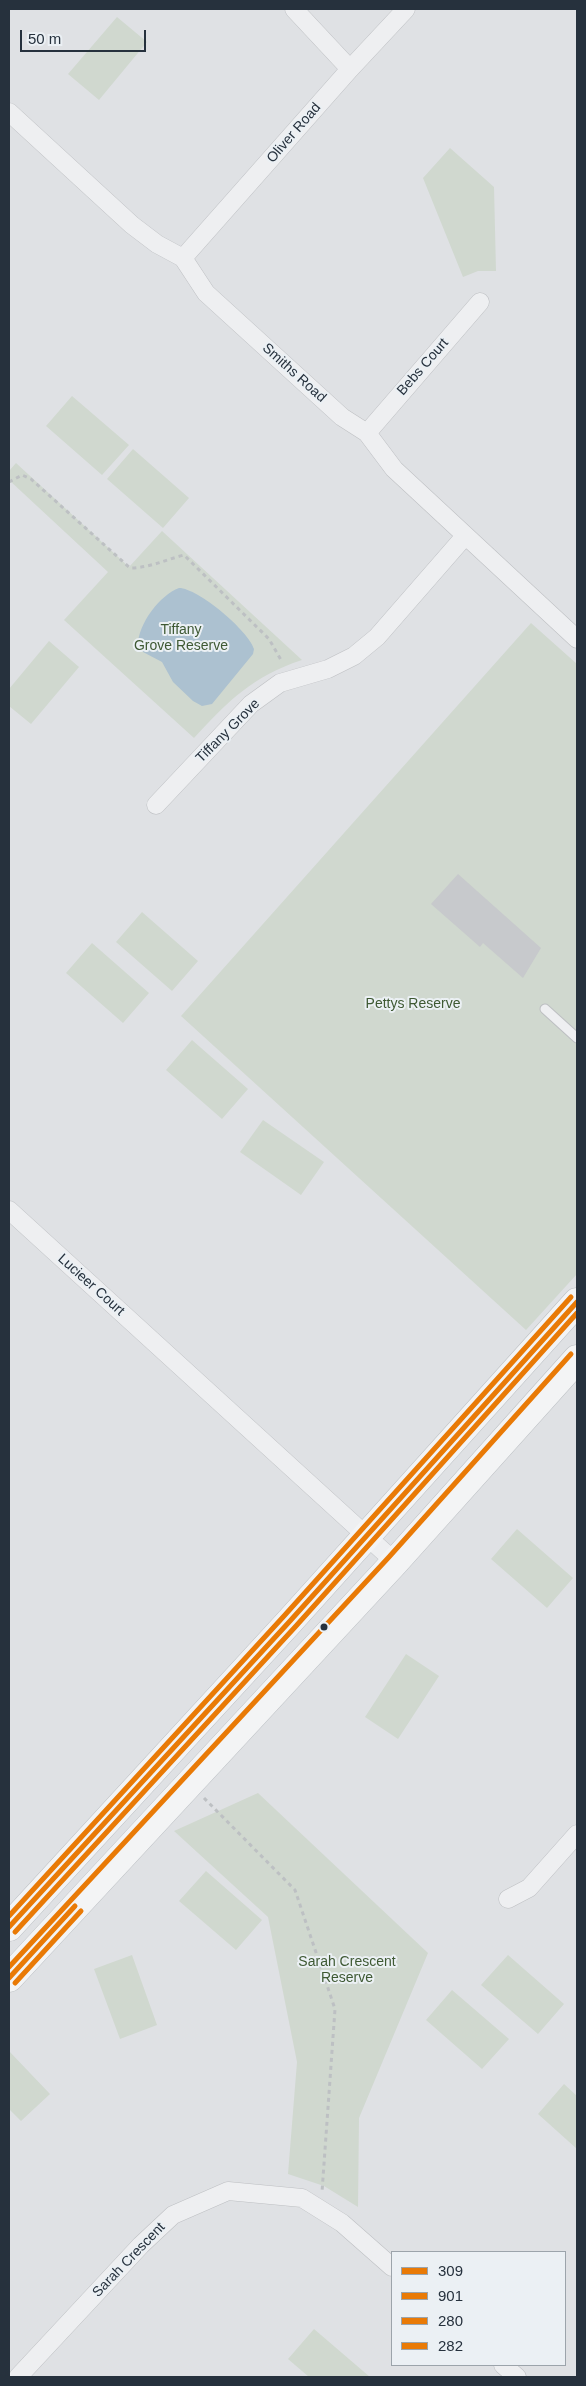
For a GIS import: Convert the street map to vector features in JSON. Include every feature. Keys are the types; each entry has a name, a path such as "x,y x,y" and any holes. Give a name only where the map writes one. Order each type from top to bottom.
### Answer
{"main road":[{"path":"9,1927 366,1537 577,1302"},
{"path":"9,1978 395,1562 577,1359"}],"street":[{"path":"294,9 350,69"},
{"name":"Oliver Road","path":"182,258 350,69 406,9"},
{"name":"Smiths Road","path":"9,112 132,225 157,244 182,258 206,293 342,417 366,433 394,469 577,639"},
{"name":"Bebs Court","path":"366,433 480,302"},
{"name":"Tiffany Grove","path":"156,805 251,704 280,683 328,669 354,656 377,637 465,536"},
{"name":"Lucieer Court","path":"9,1210 395,1562"},
{"path":"508,1899 529,1888 577,1834"},
{"name":"Sarah Crescent","path":"18,2377 141,2244 174,2215 228,2191 302,2198 342,2223 391,2266"},
{"path":"504,2366 517,2377"}],"lane":[{"path":"545,1009 577,1038"}],"path":[{"path":"9,482 22,475 32,479 130,568 146,568 162,560 184,555 269,639 281,660"},
{"path":"201,1796 295,1890 335,2009 320,2210"}],"green space":[{"path":"117,17 147,42 99,100 68,74"},
{"path":"450,148 494,187 496,271 478,271 463,277 423,178"},
{"path":"72,396 129,445 102,475 46,426"},
{"path":"133,449 189,498 163,528 107,479"},
{"name":"Tiffany Grove Reserve","path":"16,463 129,567 162,531 302,660 269,674 242,691 218,712 194,738 64,620 108,572 9,480 9,471"},
{"name":"Pettys Reserve","path":"531,623 577,664 577,1274 526,1330 181,1016"},
{"path":"49,641 79,667 31,724 9,706 9,689"},
{"path":"142,912 198,961 172,991 116,942"},
{"path":"92,943 149,993 123,1023 66,973"},
{"path":"192,1040 248,1089 222,1119 166,1070"},
{"path":"263,1120 324,1162 301,1195 240,1152"},
{"path":"517,1529 573,1578 547,1608 491,1559"},
{"path":"406,1654 439,1676 398,1739 365,1717"},
{"name":"Sarah Crescent Reserve","path":"258,1793 428,1953 359,2118 358,2207 324,2186 288,2174 297,2062 268,1917 174,1831"},
{"path":"206,1871 262,1920 236,1950 179,1901"},
{"path":"132,1955 157,2025 120,2039 94,1969"},
{"path":"508,1955 564,2004 538,2034 481,1985"},
{"path":"452,1990 509,2039 482,2069 426,2020"},
{"path":"9,2051 50,2094 21,2121 9,2109"},
{"path":"564,2084 577,2096 577,2149 538,2114"},
{"path":"314,2329 370,2377 309,2377 288,2359"}],"water":[{"path":"179,588 198,595 222,612 243,632 254,649 253,654 212,704 202,706 193,701 173,682 162,662 143,652 138,645 142,628 151,611 165,597"}],"building":[{"path":"458,874 541,948 523,978 483,943 480,947 431,904"}],"transit line":[{"name":"280","path":"9,1916 284,1616 571,1297"},
{"name":"309","path":"9,1927 290,1621 577,1302"},
{"name":"901","path":"15,1932 296,1626 577,1313"},
{"name":"282","path":"9,1967 389,1557 571,1354"},
{"name":"309","path":"9,1978 75,1906"},
{"name":"901","path":"15,1983 81,1911"}]}
